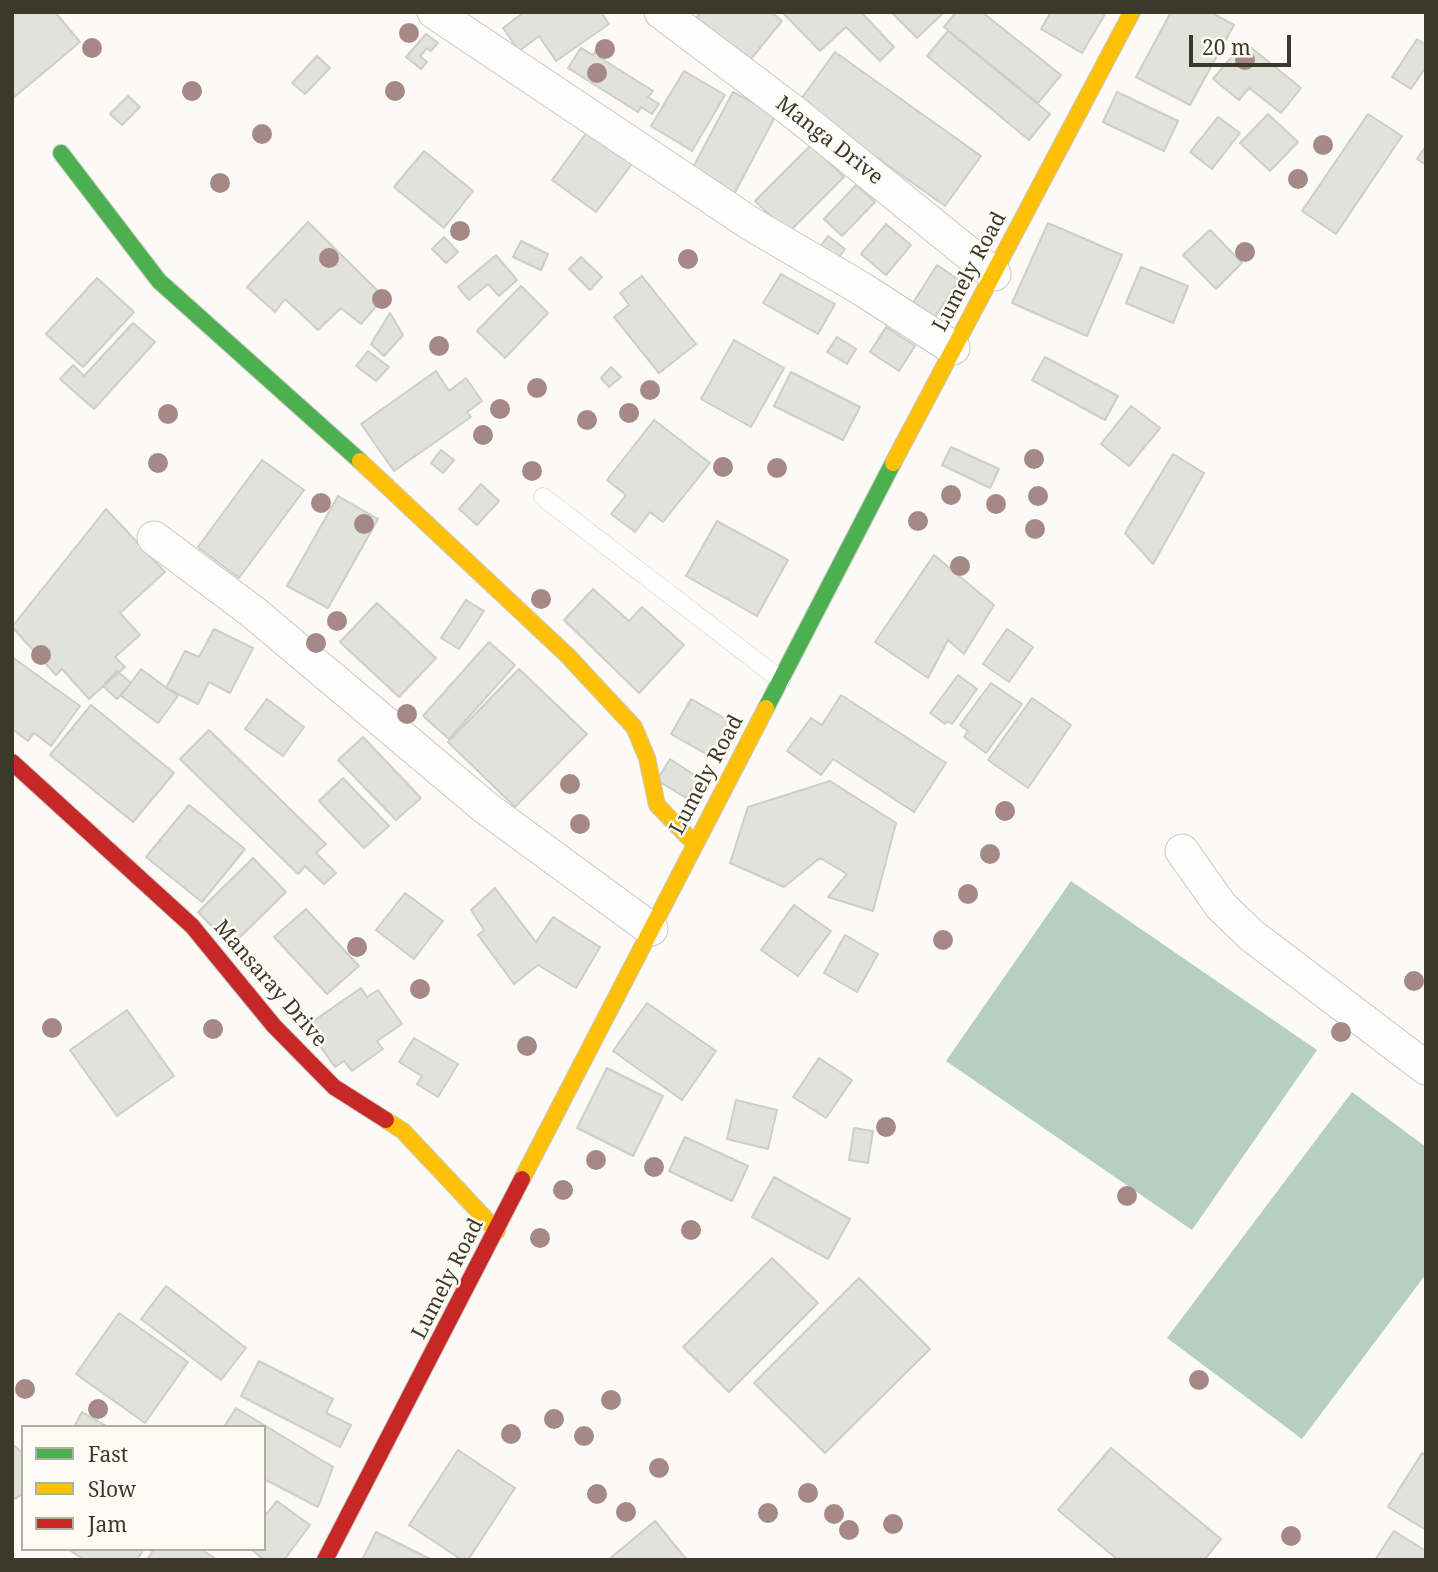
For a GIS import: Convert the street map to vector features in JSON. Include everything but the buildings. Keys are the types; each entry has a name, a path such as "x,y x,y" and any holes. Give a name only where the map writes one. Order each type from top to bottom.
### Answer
{"street":[{"path":"434,12 751,224 862,289 953,348"},
{"name":"Manga Drive","path":"661,12 795,113 994,274"},
{"name":"Lumely Road","path":"325,1560 953,348 1132,12"},
{"path":"61,153 159,281 344,445 567,655 634,727 642,744 657,805 695,844"},
{"path":"154,538 253,612 486,808 651,929"},
{"name":"Mansaray Drive","path":"12,762 192,926 274,1026 334,1087 403,1131 497,1231"},
{"path":"1182,851 1221,906 1251,935 1426,1068"}],"lane":[{"path":"543,497 780,680"}],"shaded area":[{"path":"1071,881 1317,1050 1192,1230 946,1061"},
{"path":"1352,1092 1426,1147 1426,1274 1302,1439 1167,1338"}],"traffic: fast":[{"path":"61,153 159,281 360,461"},
{"path":"766,708 893,463"}],"traffic: slow":[{"path":"893,463 1132,12"},
{"path":"360,461 567,655 634,727 647,758 657,805 695,844"},
{"path":"522,1179 766,708"},
{"path":"386,1120 403,1131 497,1231"}],"traffic: jam":[{"path":"12,762 192,926 274,1026 334,1087 386,1120"},
{"path":"325,1560 522,1179"}]}
